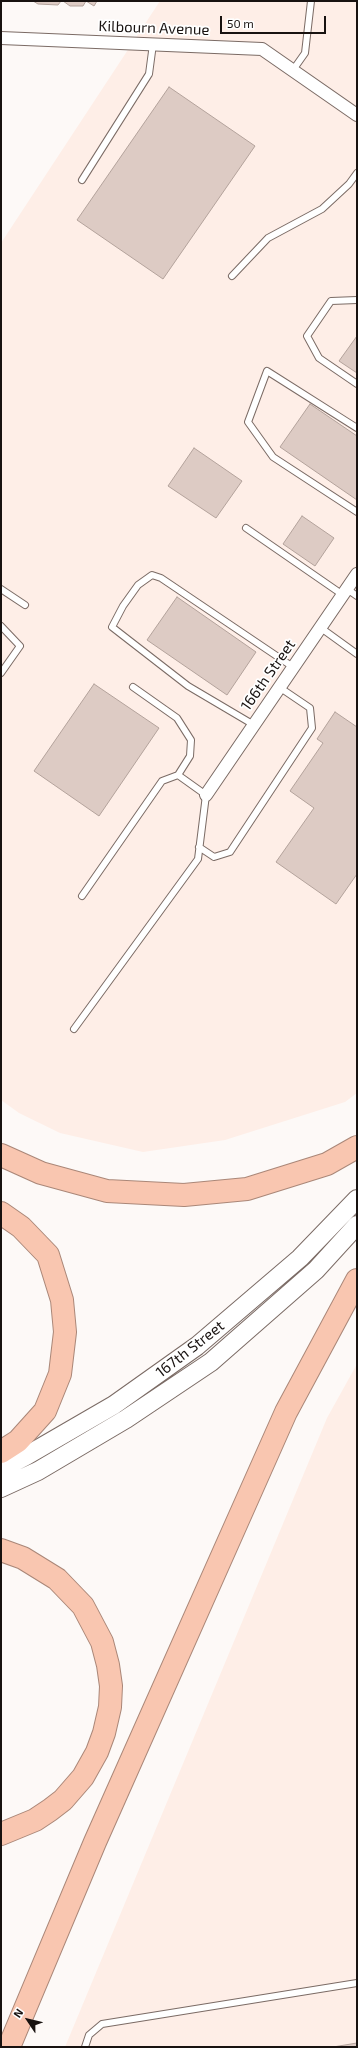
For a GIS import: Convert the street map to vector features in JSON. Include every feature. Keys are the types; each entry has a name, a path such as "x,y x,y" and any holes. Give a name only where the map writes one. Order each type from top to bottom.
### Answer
{"highway":[{"path":"1,1155 41,1173 107,1192 184,1195 246,1189 327,1164 357,1147"},
{"path":"1,1212 21,1227 48,1255 62,1300 65,1332 60,1374 45,1411 18,1441 1,1452"},
{"path":"10,2047 95,1842 286,1412 357,1280"},
{"path":"1,1550 23,1558 51,1574 83,1606 102,1642 108,1665 111,1686 110,1707 104,1734 97,1752 83,1777 63,1800 50,1810 35,1820 1,1834"}],"main road":[{"name":"167th Street","path":"1,1469 114,1405 197,1346 300,1258 357,1199"},
{"name":"167th Street","path":"1,1488 38,1471 126,1419 211,1362 316,1270 357,1225"}],"street":[{"name":"Kilbourn Avenue","path":"1,38 262,49 357,115"},
{"name":"166th Street","path":"206,794 357,574"}],"lane":[{"path":"293,70 306,52 311,1"},
{"path":"82,180 149,74 153,44"},
{"path":"232,276 268,238 322,208 349,184 357,173"},
{"path":"357,300 331,301 307,336 319,358 357,384"},
{"path":"357,428 267,371 248,422 273,457 357,512"},
{"path":"246,528 345,592 357,596"},
{"path":"254,725 188,686 112,627 123,606 138,585 152,576 161,578 293,667"},
{"path":"1,589 24,605"},
{"path":"1,626 20,646 1,673"},
{"path":"320,628 357,654"},
{"path":"82,896 154,790 162,781 178,775 190,756 191,740 177,718 133,687"},
{"path":"199,847 214,857 230,852 312,728 310,708 279,687"},
{"path":"74,1029 198,859 206,794 178,775"},
{"path":"85,2047 89,2035 102,2024 357,1983"}],"shaded area":[{"path":"160,1 357,1 357,1093 345,1102 225,1140 143,1152 60,1133 19,1113 1,1100 1,243"},
{"path":"357,1364 357,2047 65,2047 327,1418"}],"building":[{"path":"33,1 61,1 58,5 38,4"},
{"path":"63,1 86,1 83,6 70,6"},
{"path":"86,1 97,1 94,6"},
{"path":"169,87 255,146 163,279 77,220"},
{"path":"357,336 357,373 339,361"},
{"path":"310,404 357,436 357,500 280,447"},
{"path":"194,448 242,481 216,518 168,486"},
{"path":"302,516 334,538 315,566 283,544"},
{"path":"177,597 256,652 227,695 147,640"},
{"path":"94,684 159,728 99,816 34,771"},
{"path":"335,712 357,727 357,874 336,904 276,862 314,808 290,791 323,743 317,739"},
{"path":"357,2043 357,2047 333,2047"}]}
